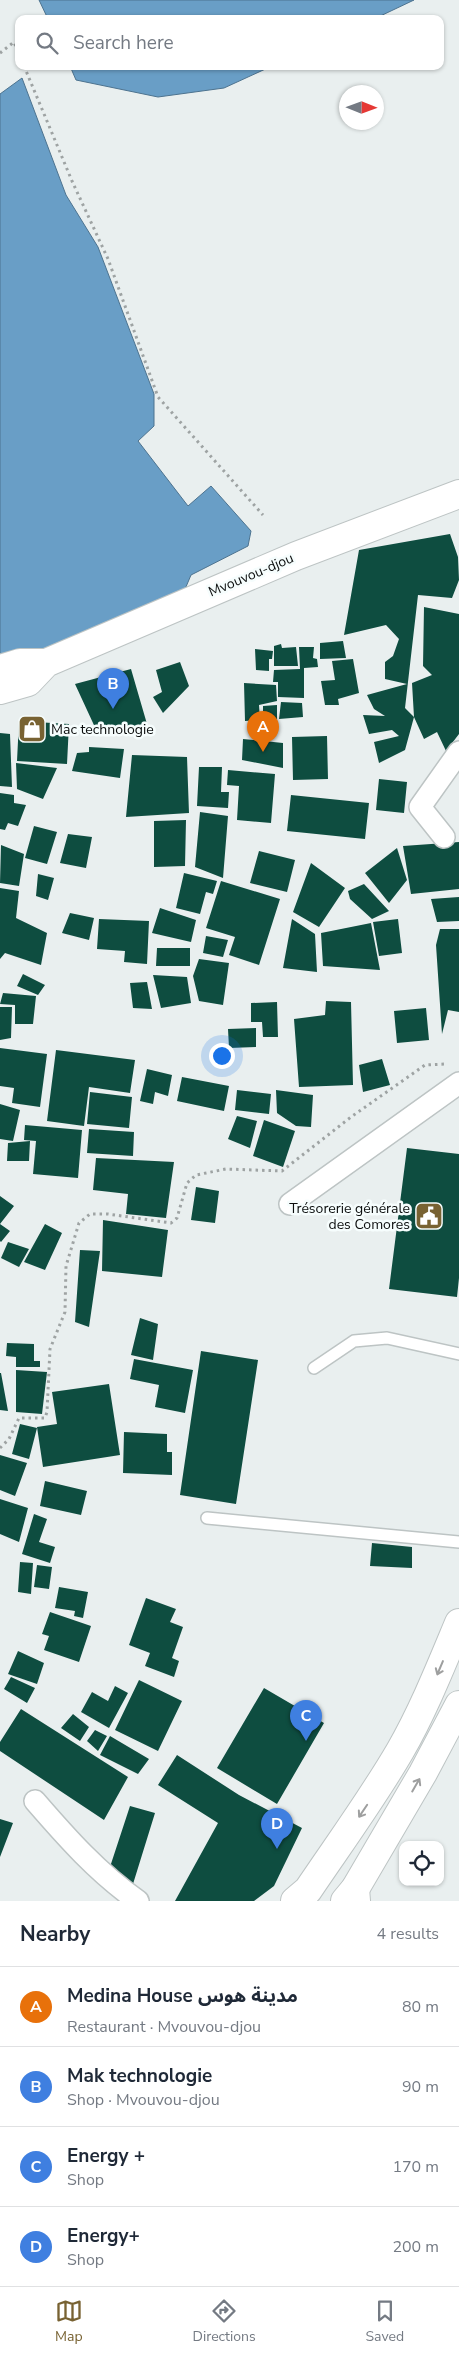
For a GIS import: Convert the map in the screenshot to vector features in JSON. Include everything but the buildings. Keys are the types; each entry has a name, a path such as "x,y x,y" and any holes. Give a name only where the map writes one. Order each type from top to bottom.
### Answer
{"main road":[{"name":"Mvouvou-djou","path":"0,690 28,682 46,664 296,556 459,494"},
{"name":"Mvouvou-djou","path":"0,669 20,663 46,664"},
{"path":"295,1901 308,1890 366,1807 401,1750 438,1675 459,1623"},
{"path":"352,1897 423,1773 459,1705"}],"street":[{"path":"444,837 420,807 459,752"},
{"path":"290,1204 455,1074"},
{"path":"35,1801 80,1853 115,1885 138,1901"}],"lane":[{"path":"314,1368 354,1341 387,1338 459,1354"},
{"path":"207,1518 459,1542"}],"path":[{"path":"0,53 14,42 15,44"},
{"path":"26,70 72,181 108,259 158,397 263,515"},
{"path":"0,1448 8,1439 19,1418 45,1418 47,1412 50,1349 65,1312 66,1266 78,1223 90,1214 108,1214 171,1223 177,1218 186,1183 196,1175 226,1169 282,1171 425,1065 438,1063 455,1074"}],"water":[{"path":"39,0 414,0 382,15 46,15"},
{"path":"72,70 263,70 224,88 158,97 76,80"},
{"path":"22,78 66,195 98,247 154,394 154,426 138,441 188,506 211,486 251,531 248,546 191,575 180,601 73,649 0,661 0,94"}],"place":[{"name":"Mak technologie","path":"113,709"},
{"name":"Mac technologie","path":"32,729"},
{"name":"Medina House مدينة هوس","path":"263,752"},
{"name":"Trésorerie générale des Comores","path":"429,1216"},
{"name":"Energy +","path":"306,1741"},
{"name":"Energy+","path":"277,1849"}]}
